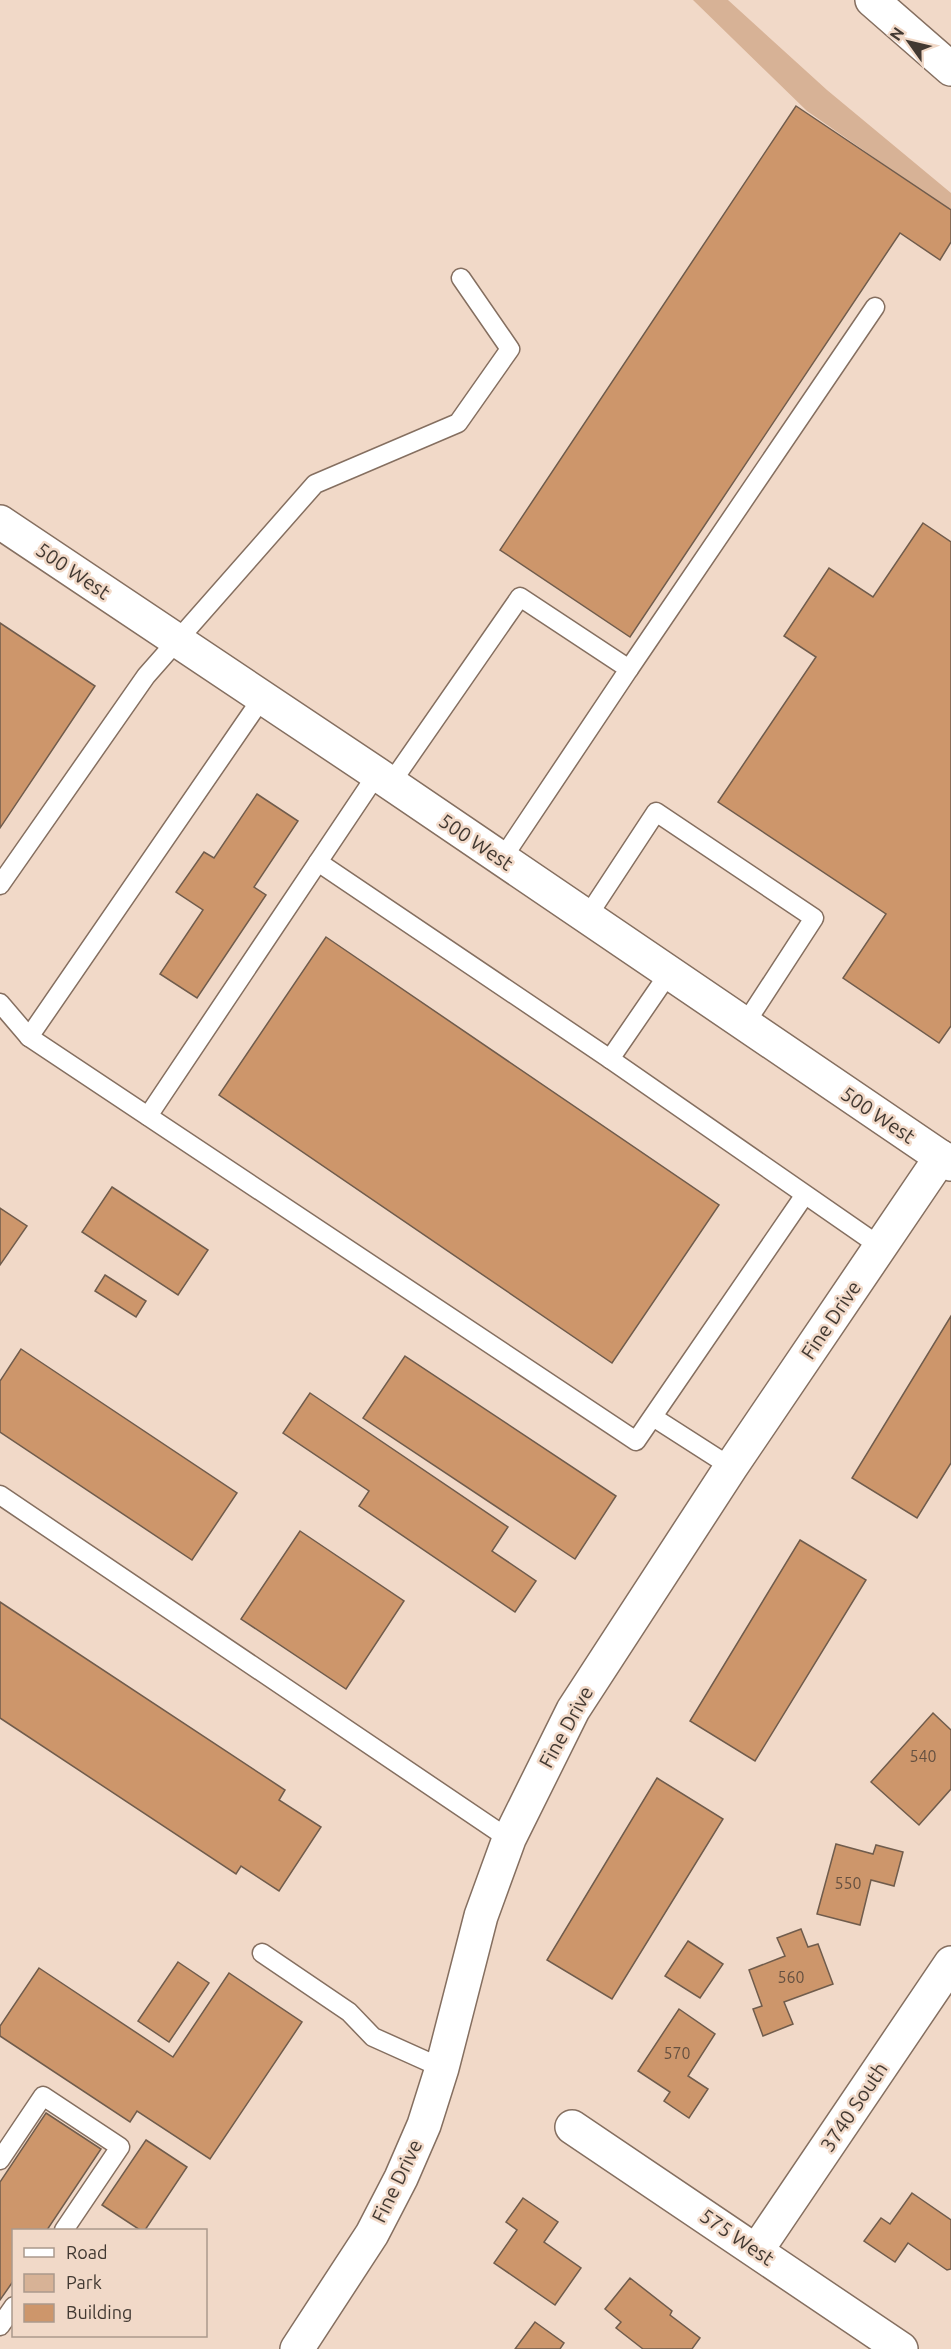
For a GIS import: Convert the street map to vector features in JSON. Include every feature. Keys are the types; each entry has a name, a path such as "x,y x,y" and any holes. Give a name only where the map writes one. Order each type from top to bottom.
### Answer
{"main road":[{"path":"872,0 951,69"},
{"name":"500 West","path":"0,522 384,778 745,1024 948,1155"},
{"name":"Fine Drive","path":"297,2349 372,2234 401,2178 424,2125 442,2068 481,1916 509,1839 539,1774 573,1710 731,1467 881,1247 948,1155"},
{"name":"3740 South","path":"757,2250 951,1963"},
{"name":"575 West","path":"572,2127 901,2349"}],"lane":[{"path":"0,885 146,676 315,484 458,423 510,349 461,278"},
{"path":"502,859 875,307"},
{"path":"148,1116 318,862 520,597 629,669"},
{"path":"29,1036 262,698"},
{"path":"587,917 656,812 814,918 745,1024"},
{"path":"318,862 610,1059 804,1196 881,1247"},
{"path":"610,1059 669,973"},
{"path":"0,1003 29,1036 636,1441 804,1196"},
{"path":"653,1417 731,1467"},
{"path":"0,1495 509,1839"},
{"path":"262,1953 349,2012 373,2037 442,2068"},
{"path":"0,2160 43,2096 120,2147 65,2229"},
{"path":"0,2326 12,2309"}],"green space":[{"path":"693,0 728,0 827,90 951,193 951,211 807,111"}],"building":[{"path":"796,106 951,210 951,242 940,260 900,233 630,637 500,550"},
{"path":"923,523 951,542 951,1026 939,1043 843,978 886,914 718,802 816,657 784,636 829,568 873,597"},
{"path":"0,623 95,686 0,828"},
{"path":"257,794 298,821 254,887 266,895 197,998 160,974 203,910 176,892 204,852 214,858"},
{"path":"326,937 719,1205 612,1363 219,1095"},
{"path":"112,1187 208,1250 178,1295 82,1232"},
{"path":"0,1208 27,1226 0,1265"},
{"path":"105,1275 146,1301 136,1317 95,1291"},
{"path":"951,1316 951,1463 917,1518 852,1478"},
{"path":"21,1349 237,1493 192,1560 0,1432 0,1381"},
{"path":"405,1356 616,1496 575,1559 363,1418"},
{"path":"310,1393 508,1527 492,1551 536,1581 515,1612 359,1506 369,1491 283,1433"},
{"path":"300,1531 404,1601 346,1689 241,1619"},
{"path":"800,1540 866,1580 755,1761 690,1721"},
{"path":"0,1602 285,1790 279,1800 321,1827 279,1891 241,1866 236,1874 0,1718"},
{"path":"933,1713 951,1730 951,1789 919,1825 871,1782"},
{"path":"657,1778 723,1819 612,1999 547,1960"},
{"path":"836,1844 873,1854 876,1845 903,1852 894,1886 871,1880 860,1925 817,1914"},
{"path":"801,1929 808,1947 818,1944 833,1984 784,2002 793,2024 763,2036 753,2009 762,2006 749,1970 785,1956 777,1938"},
{"path":"688,1941 723,1964 700,1998 665,1976"},
{"path":"178,1962 209,1983 169,2042 138,2021"},
{"path":"39,1968 173,2057 229,1973 302,2022 210,2159 137,2111 130,2122 0,2036 0,2026"},
{"path":"679,2009 715,2034 688,2076 708,2089 689,2118 664,2101 670,2092 638,2071"},
{"path":"46,2113 101,2149 48,2229 12,2229 12,2283 0,2300 0,2182"},
{"path":"146,2140 187,2167 146,2229 138,2229 102,2205"},
{"path":"912,2193 951,2220 951,2269 947,2270 908,2243 895,2262 864,2241 881,2218 890,2224"},
{"path":"523,2198 558,2222 544,2242 581,2268 555,2305 494,2263 517,2230 506,2222"},
{"path":"630,2278 672,2311 670,2315 700,2338 692,2349 643,2349 616,2328 621,2322 605,2309"},
{"path":"535,2322 564,2343 560,2349 515,2349"}]}
